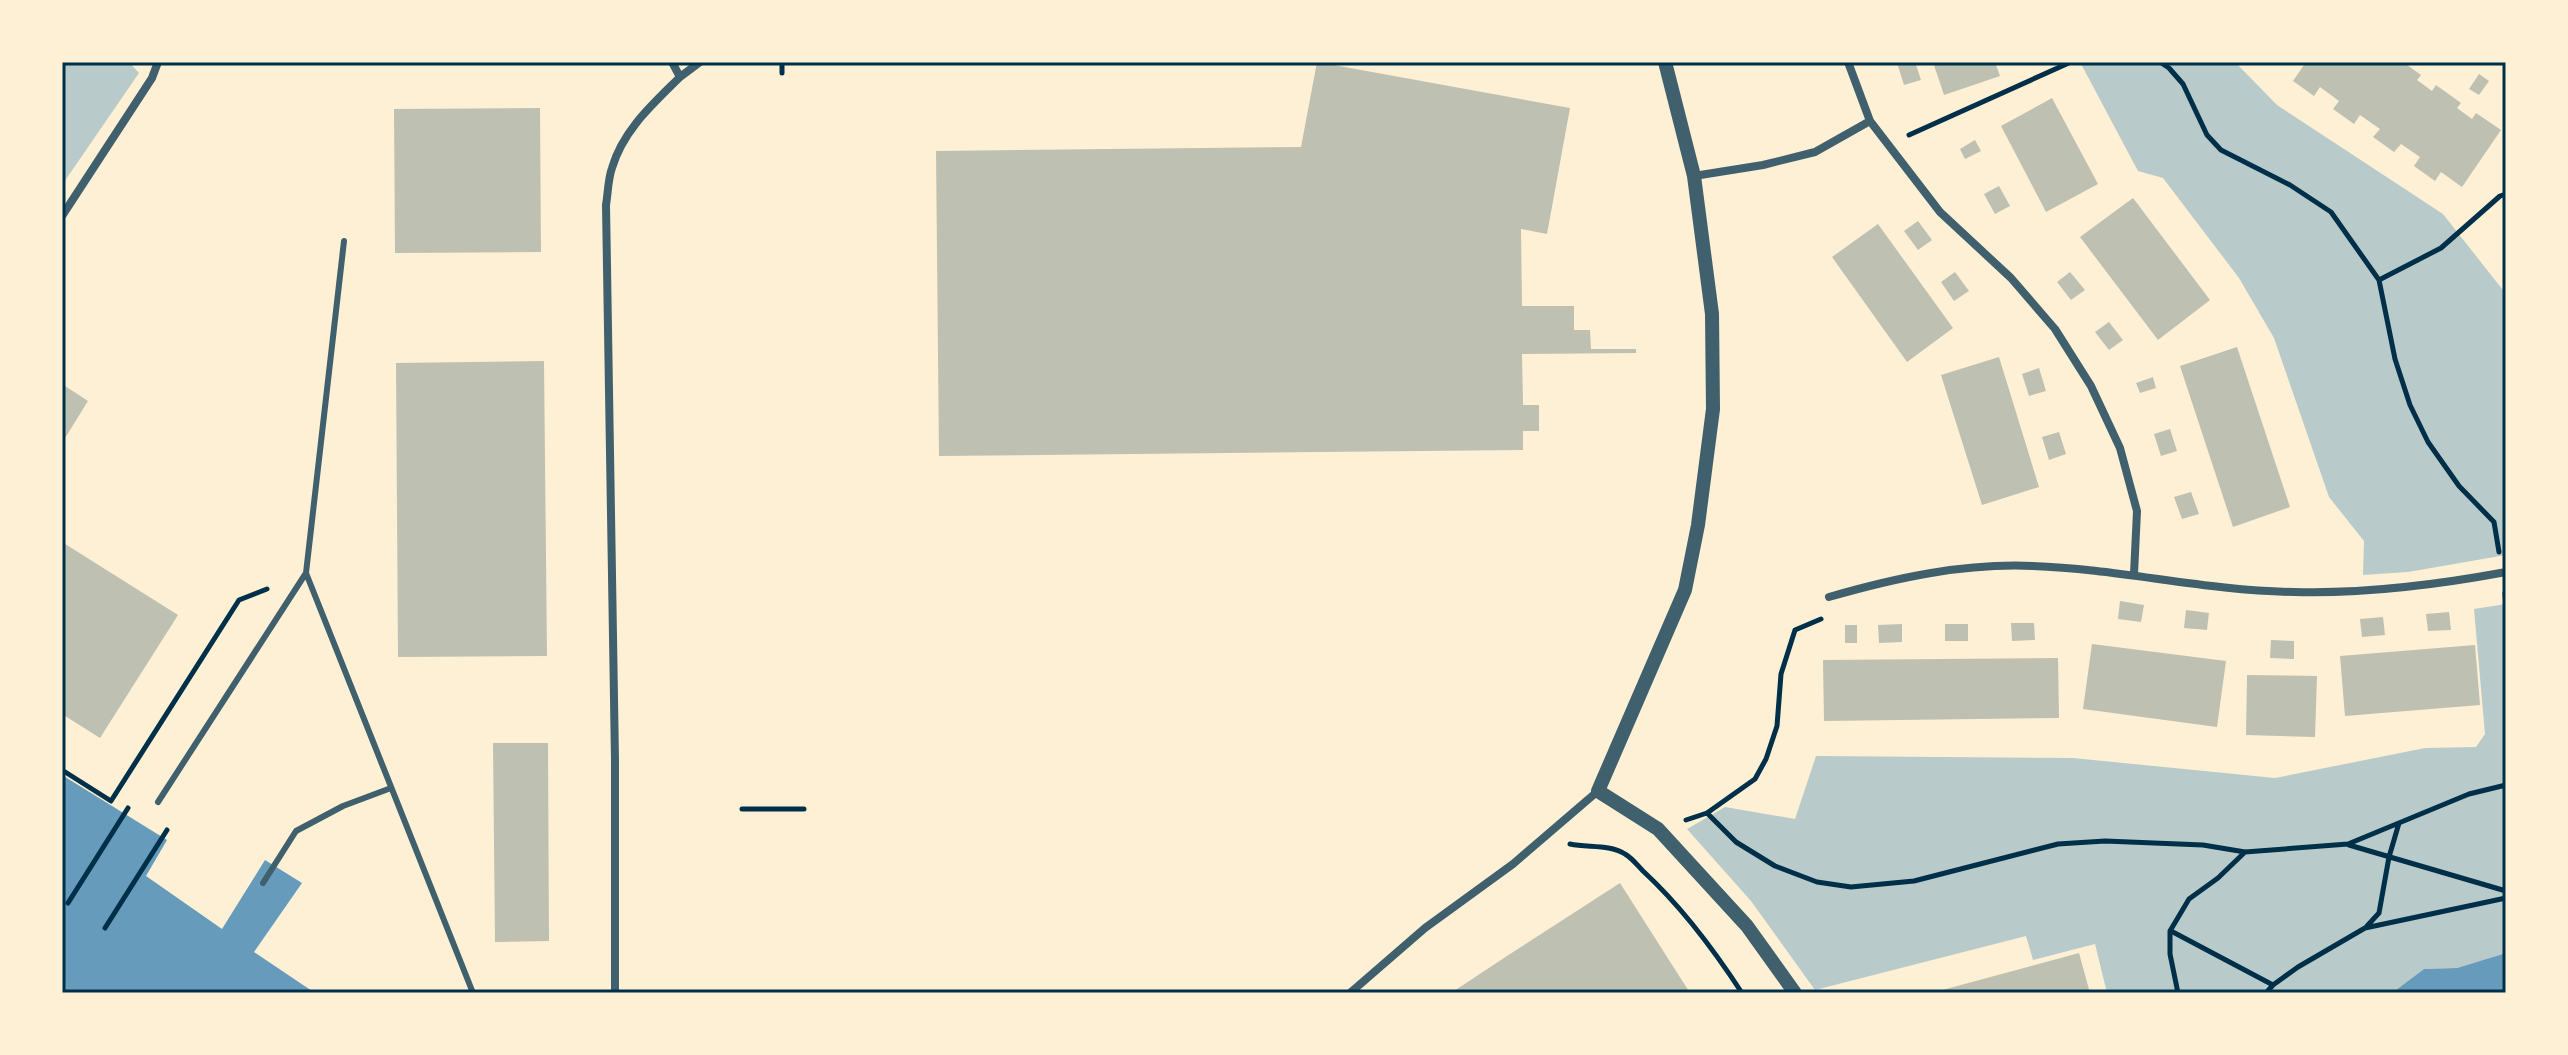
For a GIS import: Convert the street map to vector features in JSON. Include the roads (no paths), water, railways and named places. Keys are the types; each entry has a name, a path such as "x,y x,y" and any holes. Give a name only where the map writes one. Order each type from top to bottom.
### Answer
{"street":[{"path":"62,216 152,78 158,62"},
{"path":"672,62 680,77"},
{"path":"615,992 615,760 606,205 611,169 624,138 647,109 700,62"},
{"path":"1350,993 1425,928 1513,864 1598,791 1685,590 1698,525 1713,409 1712,314 1694,176 1665,62"},
{"path":"1848,62 1870,121 1890,143 1940,212 2011,278 2055,329 2091,386 2120,448 2137,511 2134,574"},
{"path":"1694,176 1763,165 1815,152 1870,121"},
{"path":"1829,597 1887,581 1953,569 2031,565 2134,574 2237,589 2294,592 2405,589 2504,572"},
{"path":"1598,791 1658,829 1747,926 1795,993"}],"lane":[{"path":"158,802 306,573 344,241"},
{"path":"306,573 473,993"},
{"path":"263,883 296,831 343,806 391,788"}],"water":[{"path":"62,775 167,840 146,876 222,929 265,860 302,883 254,952 315,993 62,993"},
{"path":"2506,953 2506,993 2392,993 2424,969 2457,968"}]}
